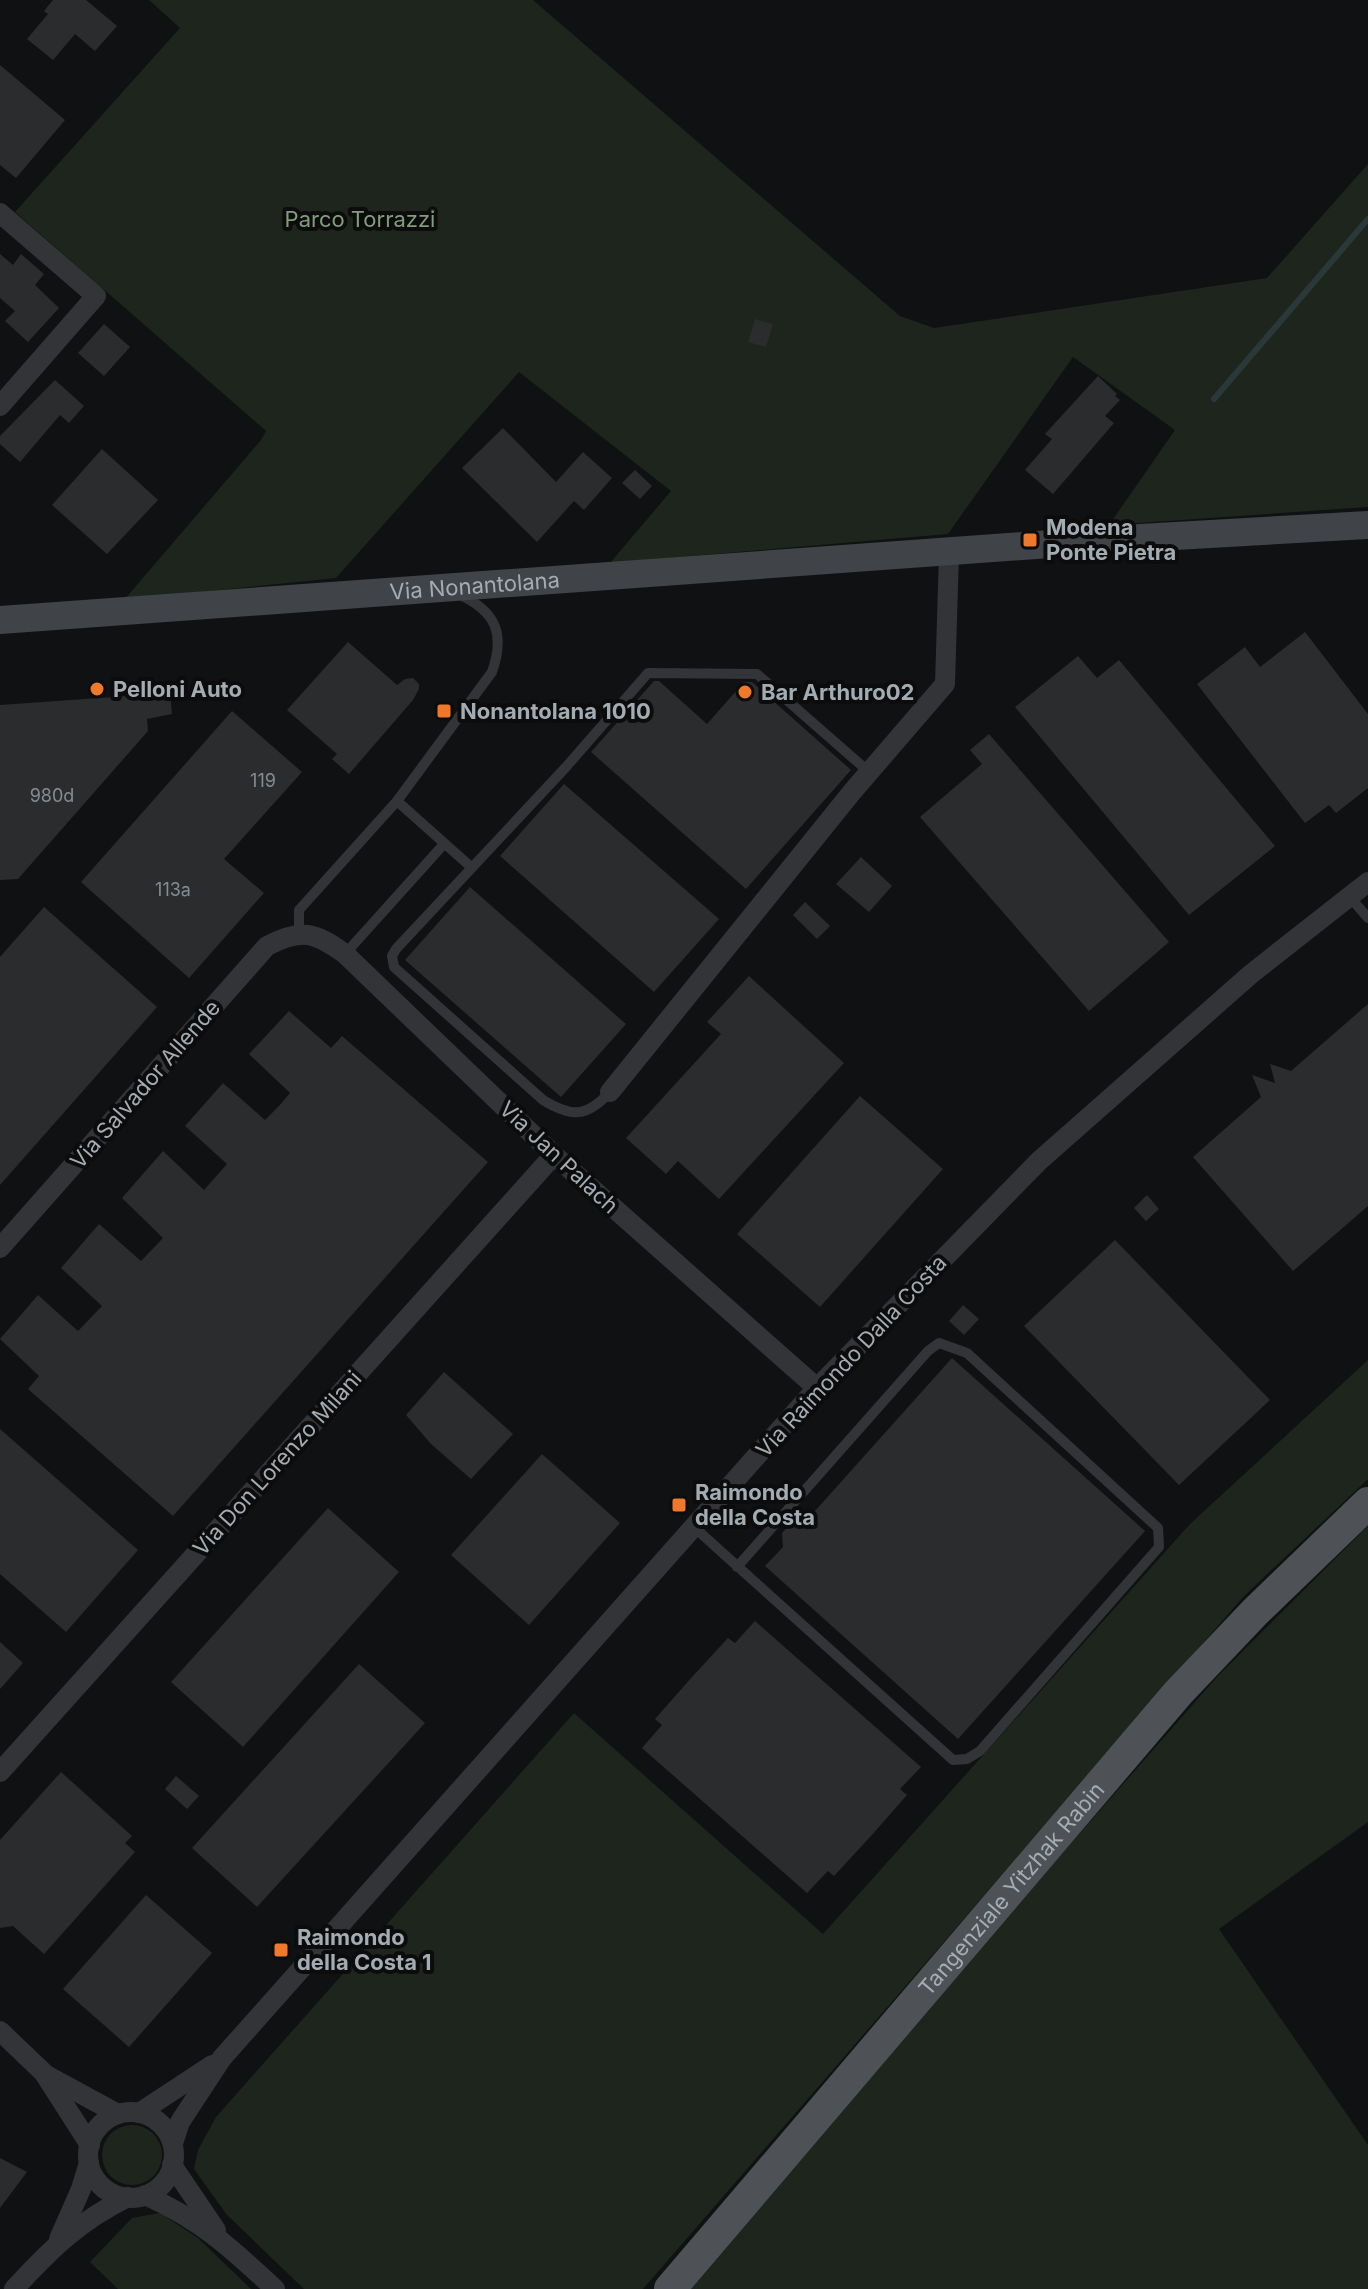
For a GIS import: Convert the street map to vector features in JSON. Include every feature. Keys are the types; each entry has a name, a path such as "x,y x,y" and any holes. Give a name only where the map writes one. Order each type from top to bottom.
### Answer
{"main road":[{"name":"Via Nonantolana","path":"0,620 1153,537 1368,525"},
{"name":"Tangenziale Yitzhak Rabin","path":"670,2289 1178,1693 1255,1612 1368,1503"}],"street":[{"path":"0,213 96,296 0,406"},
{"path":"610,1092 869,772 945,684 949,553"},
{"name":"Via Raimondo Dalla Costa","path":"222,2058 817,1388 1039,1161 1251,974 1368,882"},
{"name":"Via Jan Palach","path":"299,933 324,939 345,954 554,1155 817,1388"},
{"name":"Via Salvador Allende","path":"0,1248 267,946 299,933"},
{"name":"Via Don Lorenzo Milani","path":"0,1772 554,1155"},
{"path":"0,2031 44,2073 89,2154 93,2175 104,2189 121,2197 136,2196 197,2222 223,2240 275,2289"},
{"path":"57,2243 81,2189 100,2125 174,2092 222,2058"},
{"path":"14,2289 57,2243 103,2209 155,2191 168,2178 173,2143 180,2122 222,2058"},
{"path":"44,2073 129,2114 150,2116 164,2127 173,2143"},
{"path":"172,2165 223,2240"}],"lane":[{"path":"299,933 299,910 397,801 492,672 500,648 497,627 476,602 446,589"},
{"path":"610,1092 583,1113 559,1110 543,1100 394,967 392,956 396,949 566,767 648,673 757,674 869,772"},
{"path":"397,801 471,867"},
{"path":"345,954 444,844"},
{"path":"1349,896 1368,918"},
{"path":"694,1527 737,1567 953,1760 967,1759 980,1751 1159,1547 1160,1538 1158,1528 967,1353 939,1343 928,1351 737,1567"}],"green space":[{"name":"Parco Torrazzi","path":"149,0 533,0 900,316 934,328 1267,278 1368,164 1368,507 1109,525 1175,430 1073,357 948,534 610,563 671,491 519,372 336,578 124,600 266,431 15,212 180,28"},
{"path":"1368,1360 1368,1479 1243,1597 643,2289 304,2289 227,2215 194,2169 198,2150 216,2117 574,1713 823,1934 1190,1524"},
{"path":"1368,1526 1368,1822 1219,1929 1368,2145 1368,2289 689,2289 1217,1677"},
{"path":"132,2125 153,2134 162,2155 153,2176 132,2185 111,2176 102,2155 111,2134"},
{"path":"160,2213 198,2238 251,2289 118,2289 90,2262 132,2218"}],"building":[{"path":"53,0 86,0 117,26 95,51 75,34 53,60 27,39 48,14 44,11"},
{"path":"0,65 65,120 16,178 0,165"},
{"path":"0,254 13,265 21,254 44,274 35,285 59,308 28,342 5,321 15,311 0,298"},
{"path":"755,319 773,324 766,347 748,342"},
{"path":"104,324 130,347 104,376 78,353"},
{"path":"1098,376 1120,400 1105,416 1114,423 1053,494 1025,470 1052,439 1045,434"},
{"path":"55,380 84,406 69,423 60,415 20,462 0,444 0,436"},
{"path":"503,428 556,482 583,452 612,478 584,510 574,501 537,542 462,468"},
{"path":"102,449 158,500 107,554 52,505"},
{"path":"635,470 652,486 640,499 622,483"},
{"path":"1305,632 1368,714 1368,788 1336,813 1329,805 1305,823 1197,684 1245,647 1260,667"},
{"path":"348,642 397,685 413,678 419,684 413,700 349,774 332,759 337,754 287,710"},
{"path":"1078,656 1097,678 1119,660 1275,846 1189,915 1015,707"},
{"path":"654,681 659,681 707,724 744,682 752,682 851,770 746,889 591,752"},
{"path":"170,693 172,714 147,719 148,731 18,879 0,880 0,705"},
{"path":"232,711 302,772 224,859 264,893 189,978 81,882"},
{"path":"989,734 1169,942 1089,1011 920,817 982,764 970,750"},
{"path":"564,784 719,919 654,992 500,856"},
{"path":"861,857 892,886 869,912 836,884"},
{"path":"470,887 626,1024 561,1097 405,960"},
{"path":"805,902 830,926 817,939 793,915"},
{"path":"44,907 157,1007 0,1185 0,957"},
{"path":"749,976 844,1063 719,1199 678,1161 666,1174 626,1138 721,1034 707,1022"},
{"path":"1368,1004 1368,1206 1293,1271 1193,1157 1261,1097 1252,1075 1275,1083 1270,1064 1291,1071"},
{"path":"289,1011 331,1048 342,1036 488,1162 173,1516 28,1389 39,1376 0,1339 38,1295 78,1331 102,1306 61,1268 99,1224 141,1261 163,1238 122,1198 163,1151 204,1190 227,1164 185,1126 223,1083 265,1120 279,1106 290,1093 249,1054"},
{"path":"860,1096 943,1169 820,1307 737,1234"},
{"path":"1147,1195 1159,1209 1146,1221 1134,1208"},
{"path":"1115,1240 1270,1400 1179,1485 1024,1326"},
{"path":"963,1305 979,1319 964,1335 949,1321"},
{"path":"952,1358 1145,1531 958,1739 765,1566 783,1547 782,1533 792,1522 806,1521"},
{"path":"444,1372 513,1434 471,1479 431,1444 406,1415"},
{"path":"0,1429 138,1550 66,1632 0,1574"},
{"path":"542,1454 620,1523 529,1625 451,1555"},
{"path":"328,1508 399,1572 243,1747 171,1682"},
{"path":"755,1621 921,1767 900,1789 907,1795 871,1836 834,1876 828,1871 807,1893 642,1748 662,1725 655,1719 692,1677 728,1638 735,1643"},
{"path":"0,1642 23,1663 0,1689"},
{"path":"359,1664 425,1723 257,1907 192,1848"},
{"path":"61,1772 132,1836 125,1843 135,1852 44,1954 13,1926 0,1928 0,1840"},
{"path":"176,1776 199,1796 187,1809 165,1789"},
{"path":"146,1895 212,1953 129,2047 63,1989"},
{"path":"0,2158 27,2172 0,2208"}],"waterway":[{"path":"1214,399 1368,219"}],"place":[{"name":"Modena Ponte Pietra","path":"1030,540"},
{"name":"Pelloni Auto","path":"97,689"},
{"name":"Bar Arthuro02","path":"745,692"},
{"name":"Nonantolana 1010","path":"444,711"},
{"name":"Raimondo della Costa","path":"679,1505"},
{"name":"Raimondo della Costa 1","path":"281,1950"}]}
